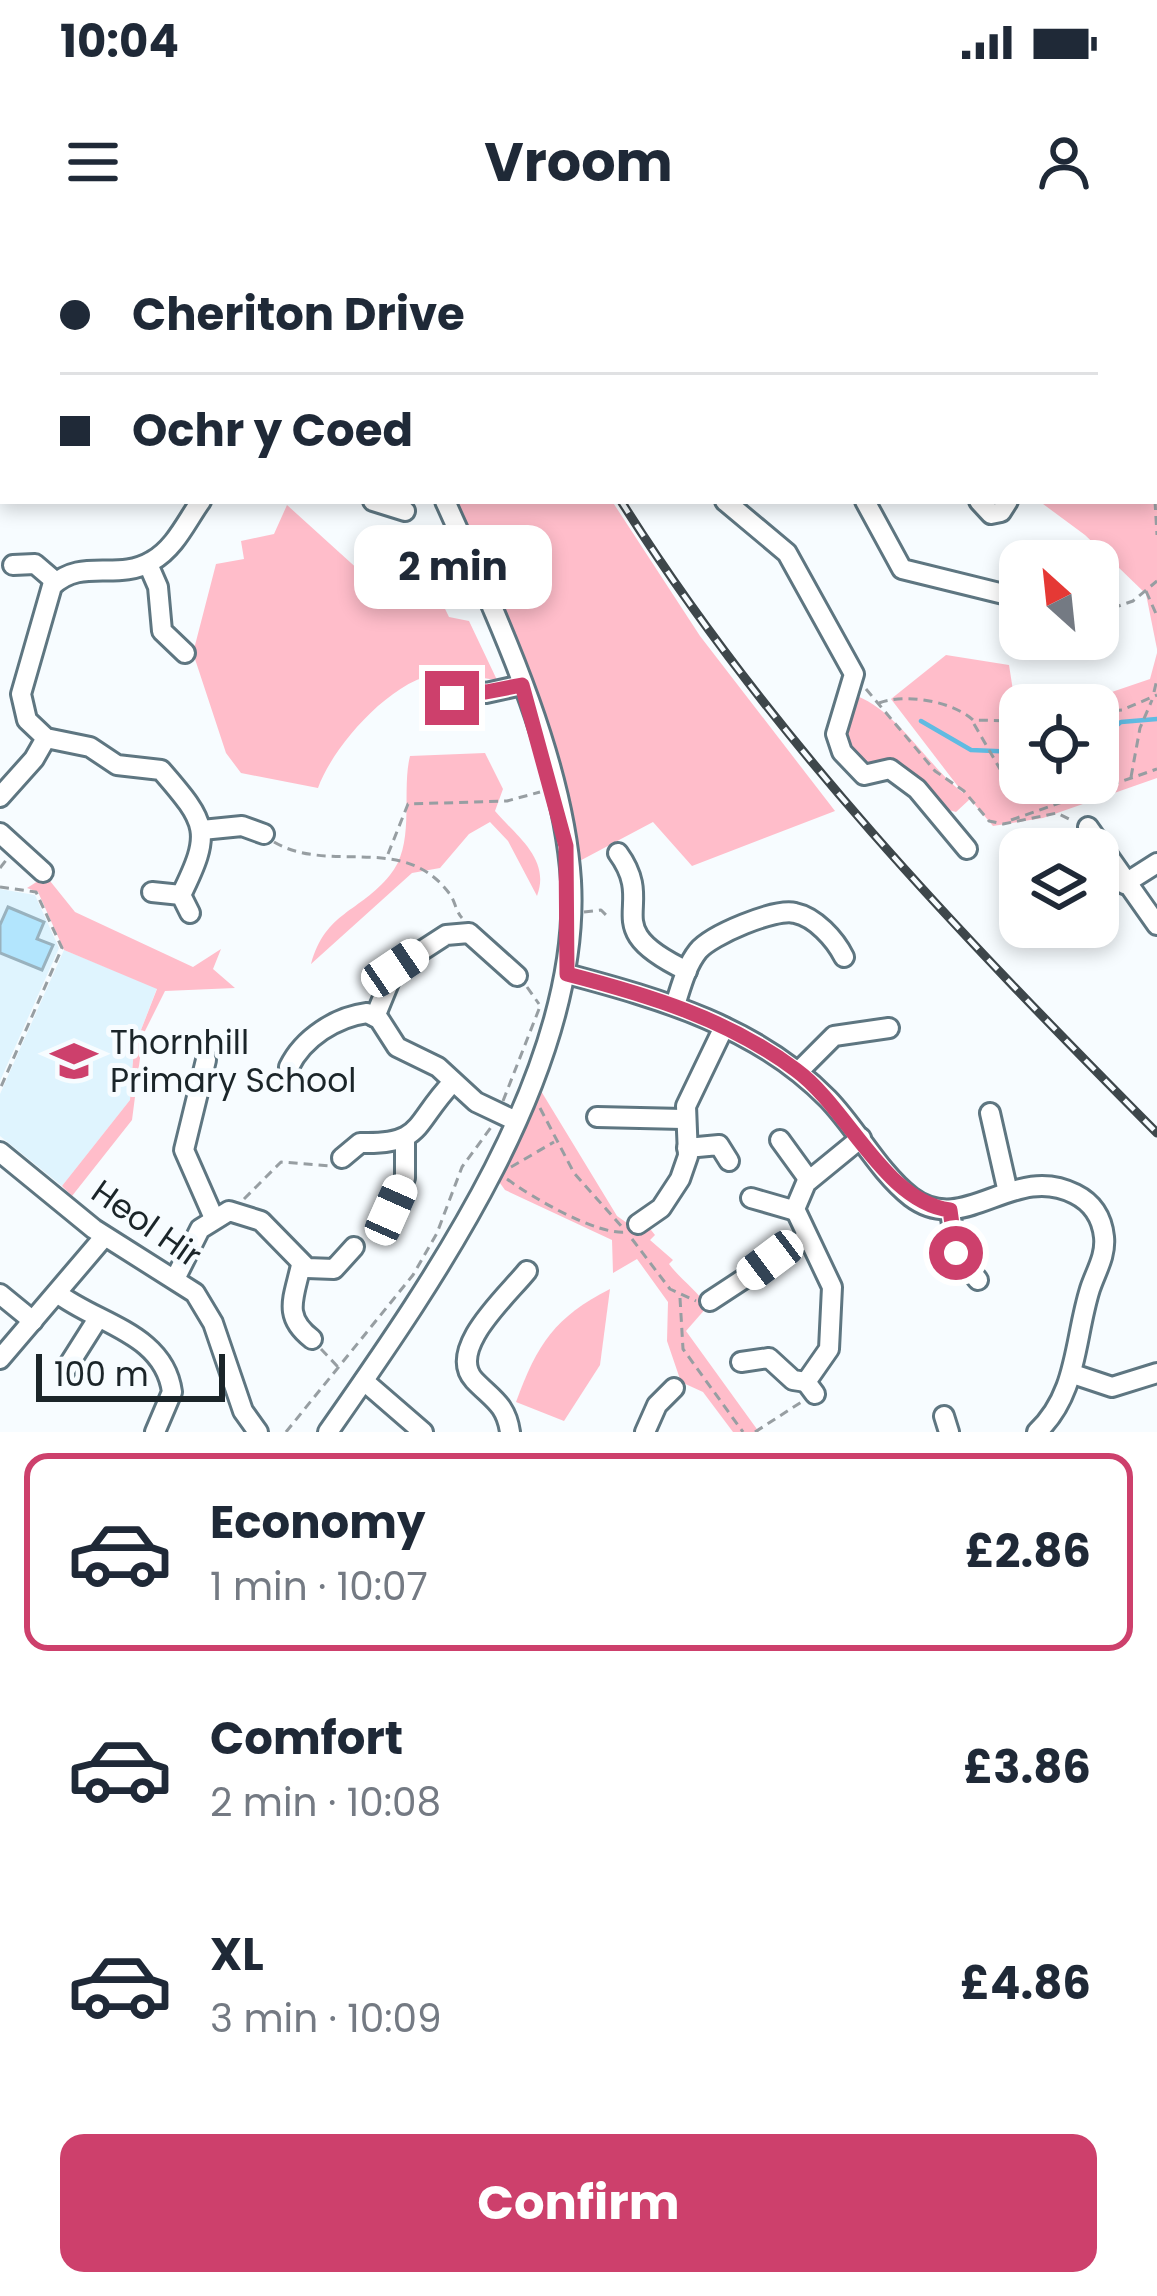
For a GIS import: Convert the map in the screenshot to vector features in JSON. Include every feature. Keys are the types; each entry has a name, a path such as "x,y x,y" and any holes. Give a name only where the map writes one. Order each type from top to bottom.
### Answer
{"street":[{"path":"152,892 186,904 205,846 202,830 161,770 117,765 90,747 46,737 27,719 21,694 39,645 46,596 56,582 80,568 130,570 148,564 177,538 199,504"},
{"path":"328,1432 450,1243 508,1116 526,1097 556,1020 567,974 566,846 553,787 522,685 446,504"},
{"path":"729,504 787,553 834,657 854,674 838,715 842,752 864,775 890,769 908,780 967,849"},
{"path":"870,504 902,568 999,593"},
{"path":"982,504 992,514 1006,504"},
{"path":"13,566 35,564 56,582"},
{"path":"148,564 158,587 158,621 178,646 155,657"},
{"path":"452,698 456,688 486,692 522,685"},
{"path":"0,797 34,759 46,737"},
{"path":"202,830 242,826 264,834"},
{"path":"1088,827 1157,925"},
{"path":"0,833 37,858"},
{"path":"618,853 634,880 623,911 638,941 650,953 687,971"},
{"path":"1124,884 1157,862"},
{"path":"675,1005 687,971 714,937 790,911 827,933 844,957"},
{"path":"375,1017 395,968 464,921 514,964"},
{"path":"567,974 675,1005 724,1027 799,1071 916,1201 950,1210 982,1203 1007,1188 1062,1189 1090,1203 1099,1216 1105,1251 1090,1289 1072,1374 1052,1418 1037,1432"},
{"path":"292,1050 342,1016 375,1017"},
{"path":"375,1017 397,1048 438,1067 452,1083 508,1116"},
{"path":"644,1224 680,1179 687,1148 683,1119 724,1027"},
{"path":"799,1071 834,1036 895,1028"},
{"path":"206,1060 184,1150 213,1216"},
{"path":"342,1158 360,1135 406,1141 417,1134 452,1083"},
{"path":"608,1111 683,1119"},
{"path":"986,1127 1007,1188"},
{"path":"741,1362 769,1358 810,1388 829,1349 832,1286 796,1211 809,1180 860,1138"},
{"path":"780,1140 809,1180"},
{"path":"391,1210 405,1178 406,1141"},
{"path":"687,1148 719,1145 729,1161"},
{"name":"Heol Hir","path":"0,1152 104,1237 195,1293 208,1311 238,1402 258,1432"},
{"path":"751,1198 796,1211"},
{"path":"950,1210 956,1253 965,1274"},
{"path":"175,1279 213,1216 239,1211 284,1240 302,1265 334,1269 354,1247"},
{"path":"0,1359 104,1237"},
{"path":"738,1312 717,1297 806,1238"},
{"path":"302,1265 290,1312 296,1327 313,1339"},
{"path":"509,1432 503,1406 471,1377 465,1361 469,1345 527,1270"},
{"path":"57,1293 139,1339 165,1367 171,1402 157,1431"},
{"path":"0,1294 33,1321"},
{"path":"66,1369 97,1319"},
{"path":"1072,1374 1112,1388 1157,1373"},
{"path":"359,1388 424,1432"},
{"path":"645,1432 657,1405 674,1388"}],"path":[{"path":"1155,504 1157,535"},
{"path":"1119,606 1133,601 1157,580"},
{"path":"1145,590 1157,616"},
{"path":"854,674 935,771 964,791 989,821 1003,824 1057,813 1088,827"},
{"path":"1131,779 1140,728 1157,679"},
{"path":"1119,706 1154,696"},
{"path":"878,704 891,699 962,710 973,720 999,767"},
{"path":"973,720 999,721"},
{"path":"1119,783 1157,770"},
{"path":"387,856 408,804 507,801 553,787"},
{"path":"1003,824 1056,804"},
{"path":"264,834 308,858 387,856 402,860 449,893 464,921"},
{"path":"0,887 35,892 62,948 0,1089"},
{"path":"570,914 623,911"},
{"path":"514,964 541,1005"},
{"path":"286,1432 413,1275 437,1233 462,1167 508,1116 548,985 567,974"},
{"path":"526,1097 536,1102 593,1200 644,1224 681,1296 683,1349 743,1432"},
{"path":"556,1142 500,1173 556,1208 613,1233 644,1224"},
{"path":"239,1211 251,1189 281,1162 323,1168 342,1158"},
{"path":"681,1296 717,1297"},
{"path":"313,1339 340,1370"},
{"path":"755,1432 810,1388"}],"shaded area":[{"path":"454,504 614,504 700,636 835,811 692,866 653,822 572,865 519,653"},
{"path":"1043,504 1157,504 1157,649 1146,594 1119,568 1119,540 1090,540"},
{"path":"287,505 372,582 426,570 449,617 469,621 497,680 439,673 402,688 350,735 318,788 241,773 226,753 193,653 216,564 244,559 241,541 274,534"},
{"path":"1157,653 1157,778 1119,791 1119,690 1150,679"},
{"path":"946,655 1009,665 1012,684 999,684 999,804 1083,804 1043,818 993,826 970,799 956,812 937,807 908,780 864,775 842,752 843,720 857,696 886,714 963,793 891,699"},
{"path":"485,753 503,789 495,811 535,859 540,883 537,896 508,841 490,822 469,834 440,868 412,873 311,964 325,933 378,888 398,862 405,833 410,756"},
{"path":"46,876 75,912 193,967 221,949 213,969 235,988 165,991 143,1035 132,1120 72,1196 62,1186 130,1100 134,1048 157,989 64,950 38,892 27,888"},
{"name":"Thornhill Primary School","path":"0,889 35,895 59,948 0,1081"},
{"name":"Thornhill Primary School","path":"64,950 157,988 134,1048 130,1100 62,1186 0,1136 0,1094"},
{"path":"541,1091 617,1216 637,1230 651,1230 655,1235 650,1240 673,1260 669,1264 704,1302 707,1307 686,1331 759,1432 733,1432 703,1392 681,1382 667,1341 668,1302 637,1259 613,1273 612,1240 505,1190 497,1179"},
{"path":"610,1289 600,1365 564,1421 516,1402 550,1334 575,1310"}],"building":[{"path":"8,907 44,922 37,939 53,945 42,970 0,953 0,925"}],"waterway":[{"path":"1119,724 1157,719"},
{"path":"921,721 971,750 999,751"}],"railway":[{"path":"623,504 740,672 871,832 1157,1133"}],"place":[{"name":"Thornhill Primary School","path":"74,1061"}],"route":[{"path":"452,698 456,688 499,692 522,685 566,846 571,881 567,974 675,1005 724,1027 799,1071 904,1191 916,1201 950,1210 956,1253"}]}
